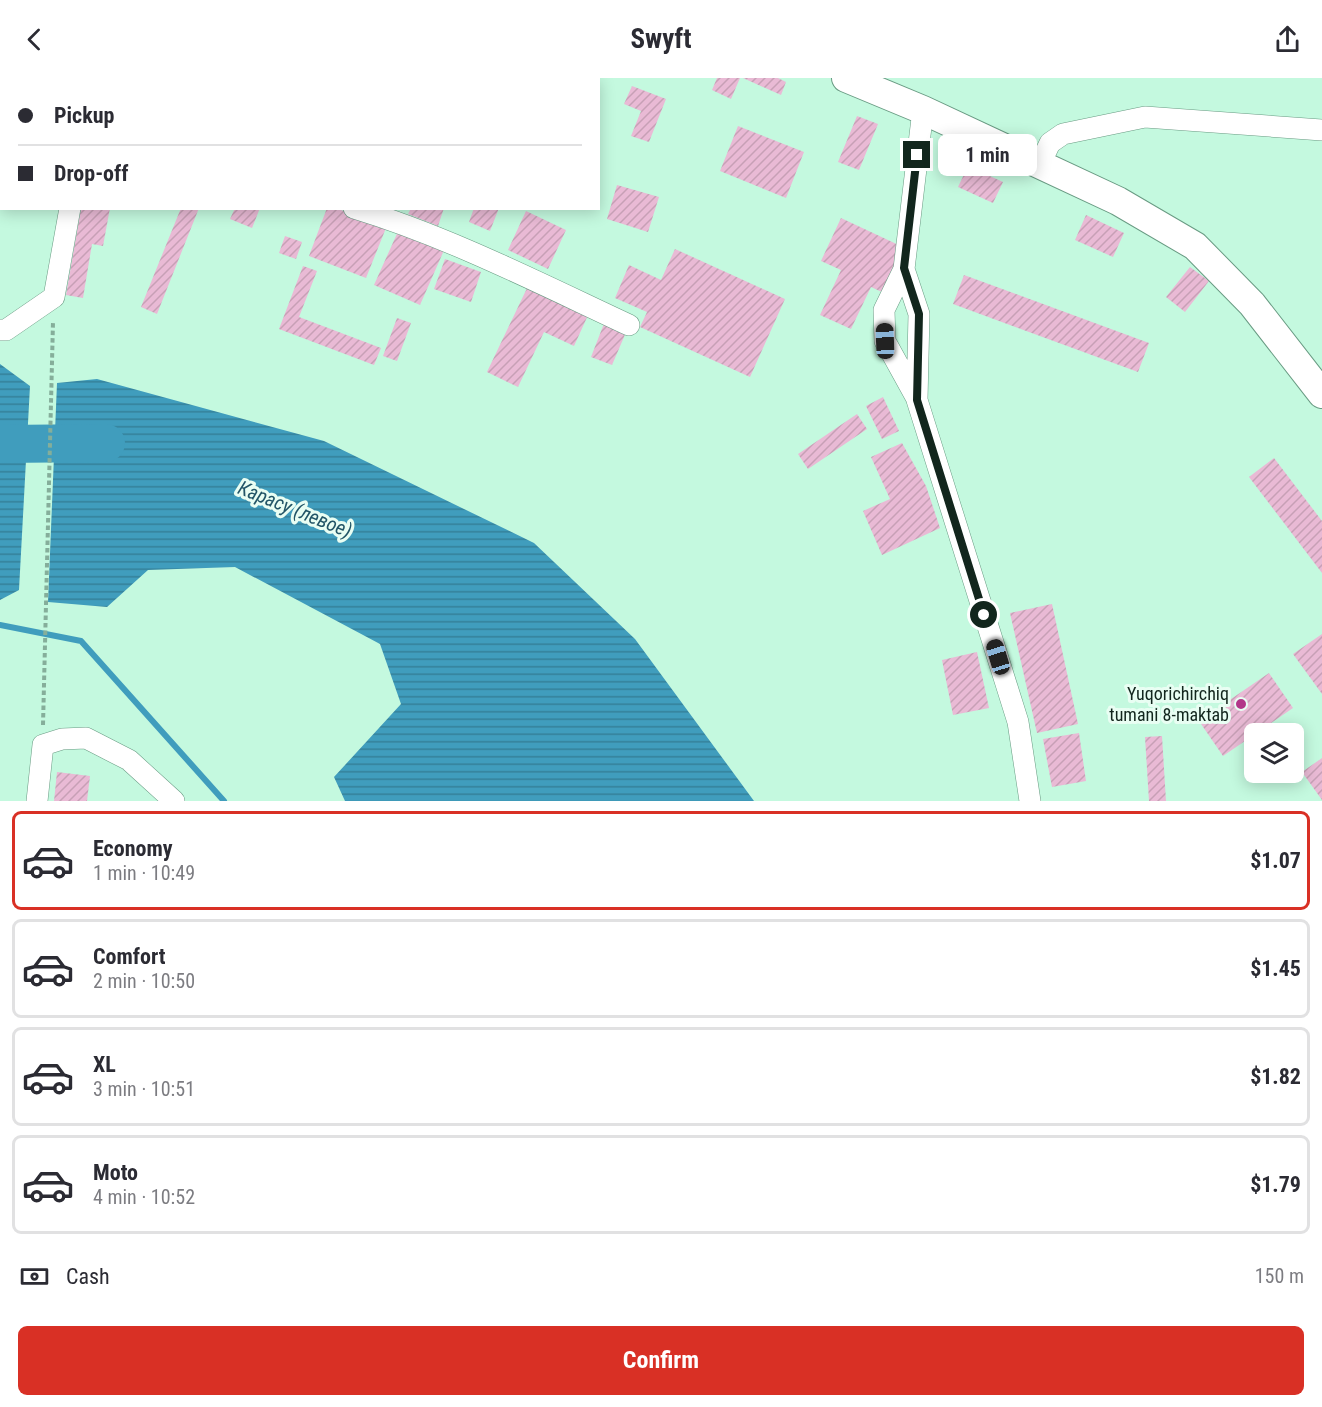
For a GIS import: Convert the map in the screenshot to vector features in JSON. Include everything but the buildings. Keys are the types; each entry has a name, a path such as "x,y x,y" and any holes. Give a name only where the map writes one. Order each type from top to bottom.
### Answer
{"main road":[{"path":"846,78 923,110 1118,201 1195,246 1252,304 1322,394"}],"street":[{"path":"923,110 904,268 884,310 885,341 917,400 1018,722 1030,801"},
{"path":"1040,164 1050,143 1063,134 1145,117 1322,129"},
{"path":"0,330 6,330 54,297 70,210"},
{"path":"361,210 390,219 484,258 629,325"},
{"path":"904,268 919,314 917,400"},
{"path":"37,801 43,745 62,739 86,738 129,760 174,801"}],"path":[{"path":"43,745 54,297"}],"water":[{"path":"0,364 30,386 19,590 0,600"},
{"path":"97,379 324,441 534,543 635,639 754,801 345,801 334,777 401,704 380,644 235,567 148,570 107,607 48,602 57,383"}],"waterway":[{"name":"Карасу (левое)","path":"0,444 106,443"},
{"path":"0,625 81,641 224,801"}],"place":[{"name":"Yuqorichirchiq tumani 8-maktab","path":"1241,704"}],"route":[{"path":"917,155 904,268 919,314 917,400 984,615"}]}
